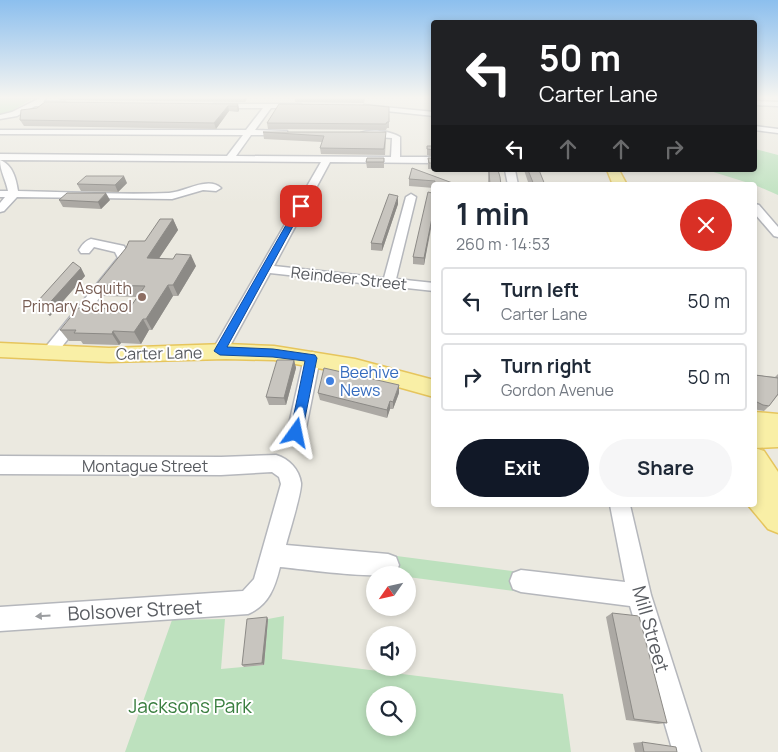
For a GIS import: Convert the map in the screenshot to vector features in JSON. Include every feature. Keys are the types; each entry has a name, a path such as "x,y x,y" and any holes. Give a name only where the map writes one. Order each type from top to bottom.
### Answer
{"main road":[{"name":"Carter Lane","path":"0,350 144,355 220,351 273,353 312,358 398,378 431,388"},
{"path":"757,422 778,424"},
{"path":"757,438 778,437"},
{"path":"757,465 778,495"},
{"path":"757,496 778,520"}],"street":[{"path":"230,158 248,133"},
{"path":"357,134 386,134 396,137 395,159"},
{"path":"0,157 431,160"},
{"path":"220,351 327,159"},
{"path":"0,163 10,175 14,194"},
{"path":"0,194 172,196 212,184"},
{"path":"0,209 14,194"},
{"path":"389,282 411,197"},
{"path":"757,209 778,234"},
{"path":"49,353 124,258 120,249 91,243"},
{"name":"Reindeer Street","path":"265,269 431,286"},
{"path":"296,433 312,358"},
{"name":"Montague Street","path":"0,465 221,466 276,464 288,472 290,484 273,555"},
{"name":"Mill Street","path":"620,507 640,594 687,752"},
{"path":"273,555 388,565"},
{"name":"Bolsover Street","path":"0,619 248,602 264,586 273,555"},
{"path":"520,581 640,594"}],"green space":[{"path":"757,150 778,155 778,195 757,186 757,182 745,182 713,172 757,172"},
{"path":"389,555 520,572 521,592 416,578 416,566 388,566"},
{"name":"Jacksons Park","path":"284,616 282,659 366,669 366,676 416,676 563,694 571,752 125,752 172,620 225,619 221,669 264,665 268,619"}],"building":[{"path":"280,133 386,133 384,149 320,148 324,136"},
{"path":"367,158 384,158 384,162 366,162"},
{"path":"412,168 450,182 435,182 409,179"},
{"path":"489,172 499,172 501,182 490,182"},
{"path":"529,172 540,172 544,182 533,182"},
{"path":"86,176 124,176 115,185 77,184"},
{"path":"428,192 431,193 431,223 424,258 413,257"},
{"path":"67,193 106,193 98,202 59,200"},
{"path":"389,194 398,196 382,244 371,243"},
{"path":"160,219 173,219 147,258 173,259 176,254 191,255 173,285 168,285 146,319 143,319 134,332 113,331 112,334 74,333 76,330 60,330 78,308 129,309 145,286 96,285 126,248 129,241 145,241"},
{"path":"73,262 81,268 44,309 37,302"},
{"path":"277,360 294,360 284,398 266,397"},
{"path":"324,368 399,385 393,402 390,401 387,410 318,393"},
{"path":"757,375 778,378 778,394 769,406 757,402"},
{"path":"612,613 639,616 667,723 634,719"},
{"path":"267,617 262,663 242,665 247,619"},
{"path":"642,742 676,747 677,752 644,752"}],"place":[{"name":"Asquith Primary School","path":"142,297"},
{"name":"Beehive News","path":"330,381"}],"route":[{"path":"296,433 312,358 273,353 220,351 301,206"}]}
